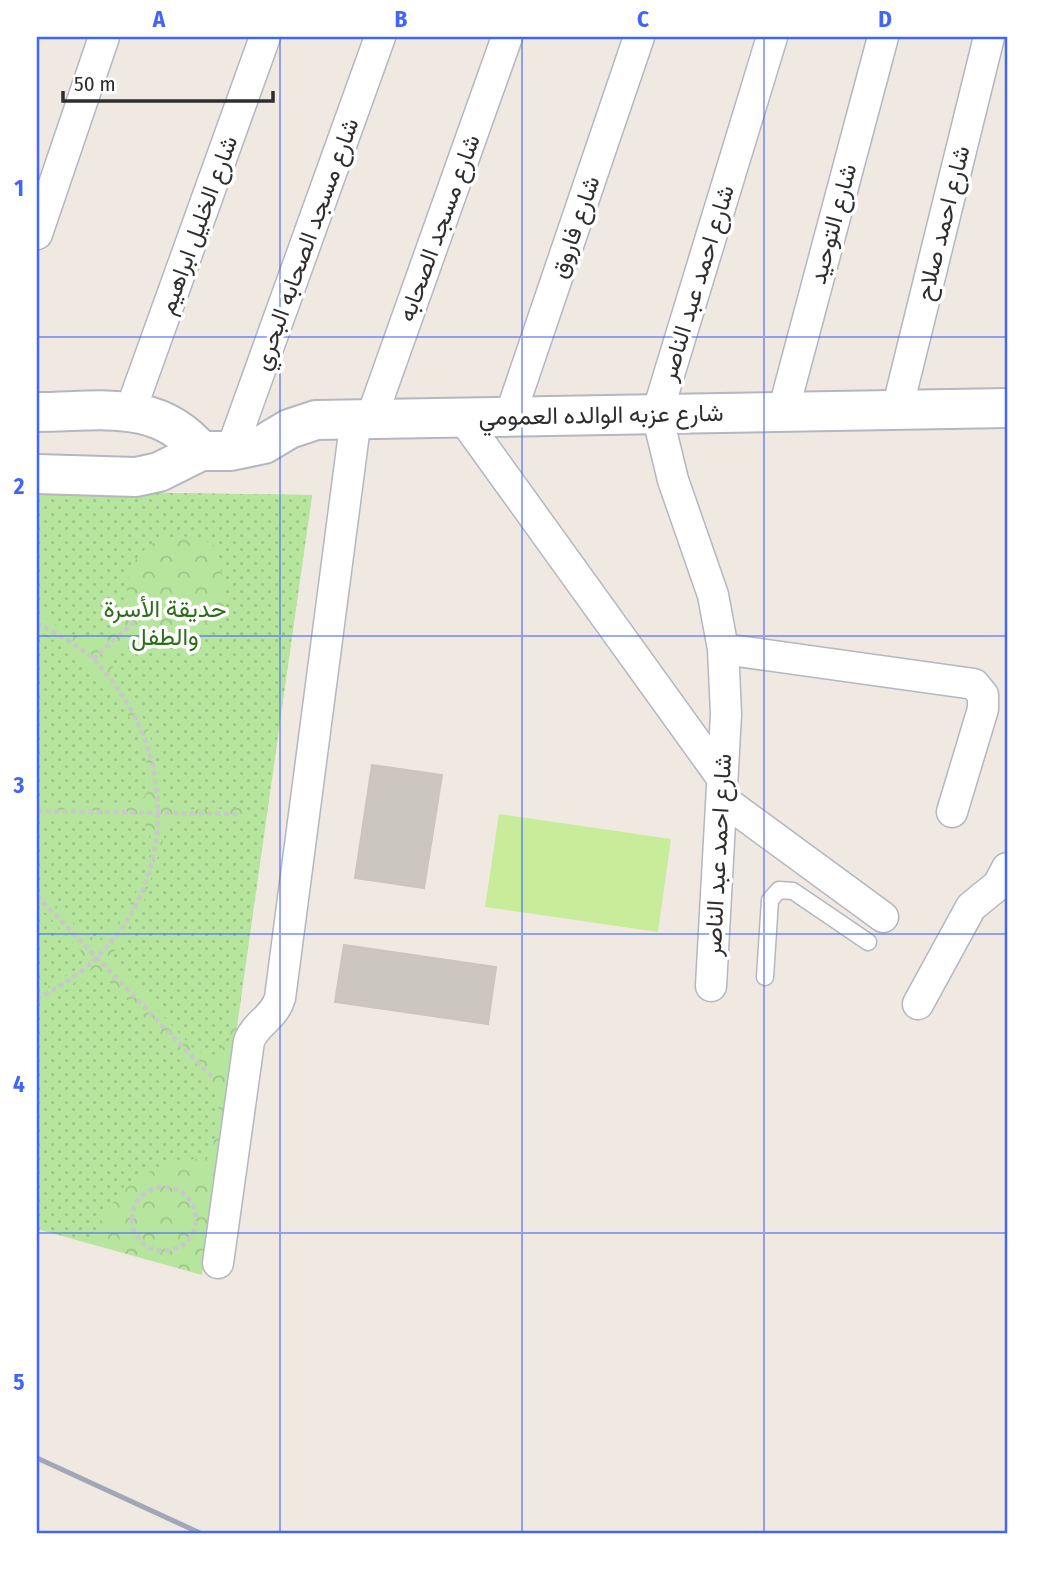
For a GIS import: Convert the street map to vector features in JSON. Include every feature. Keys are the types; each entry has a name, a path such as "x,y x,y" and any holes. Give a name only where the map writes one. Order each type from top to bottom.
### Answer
{"street":[{"path":"37,234 104,37"},
{"name":"شارع الخليل ابراهيم","path":"130,412 265,37"},
{"name":"شارع مسجد الصحابه البحري","path":"216,451 380,37"},
{"name":"شارع مسجد الصحابه","path":"218,1263 249,1041 257,1028 273,1016 280,998 364,418 507,37"},
{"name":"شارع فاروق","path":"510,416 639,37"},
{"name":"شارع احمد عبد الناصر","path":"711,986 726,714 723,649 713,595 673,480 657,414 772,37"},
{"name":"شارع التوحيد","path":"783,412 883,37"},
{"name":"شارع احمد صلاح","path":"897,410 989,37"},
{"name":"شارع عزبه الوالده العمومي","path":"37,474 135,477 159,472 216,451 264,444 289,429 316,420 897,410 1006,402"},
{"path":"37,412 144,413 167,420 216,451"},
{"path":"462,417 722,789 873,909"},
{"path":"723,649 974,684 984,702 952,812"},
{"path":"918,1004 971,907 998,885 1007,868"}],"lane":[{"path":"765,977 770,900 779,890 793,891 868,942"},
{"path":"844,926 873,909"}],"path":[{"path":"93,659 134,622"},
{"path":"37,624 93,659 138,719 153,762 160,813 155,855 141,896 115,938 78,975 37,998"},
{"path":"37,811 239,814"},
{"path":"37,896 215,1080"},
{"path":"154,1187 177,1188 193,1204 196,1226 191,1237 173,1250 151,1249 135,1234 132,1212 144,1193 154,1187"}],"green space":[{"name":"حديقة الأسرة والطفل","path":"37,491 312,495 202,1275 37,1229"},
{"path":"37,491 312,495 238,1015 233,1015 229,1040 217,1054 204,1055 194,1049 115,965 113,953 143,904 167,828 179,820 243,820 244,808 190,809 171,803 164,797 149,731 139,710 118,683 113,665 125,644 145,631 186,639 200,635 211,627 224,606 224,581 213,556 220,549 193,537 165,538 152,544 133,564 127,583 127,612 100,637 86,642 37,613"},
{"path":"37,632 80,658 99,675 129,716 147,763 150,788 140,802 48,804 37,801"},
{"path":"499,814 671,839 658,932 485,907"},
{"path":"53,818 127,819 144,824 150,834 151,848 147,865 132,901 112,930 103,938 88,937 37,887 37,822"},
{"path":"37,904 80,950 83,961 76,970 37,993"},
{"path":"95,967 210,1084 215,1092 218,1110 211,1158 171,1164 136,1181 109,1208 93,1244 37,1229 37,1005 66,990"}],"building":[{"path":"372,765 442,775 424,888 355,878"},
{"path":"344,945 496,967 488,1024 335,1002"}],"railway":[{"path":"37,1458 200,1533"}]}
